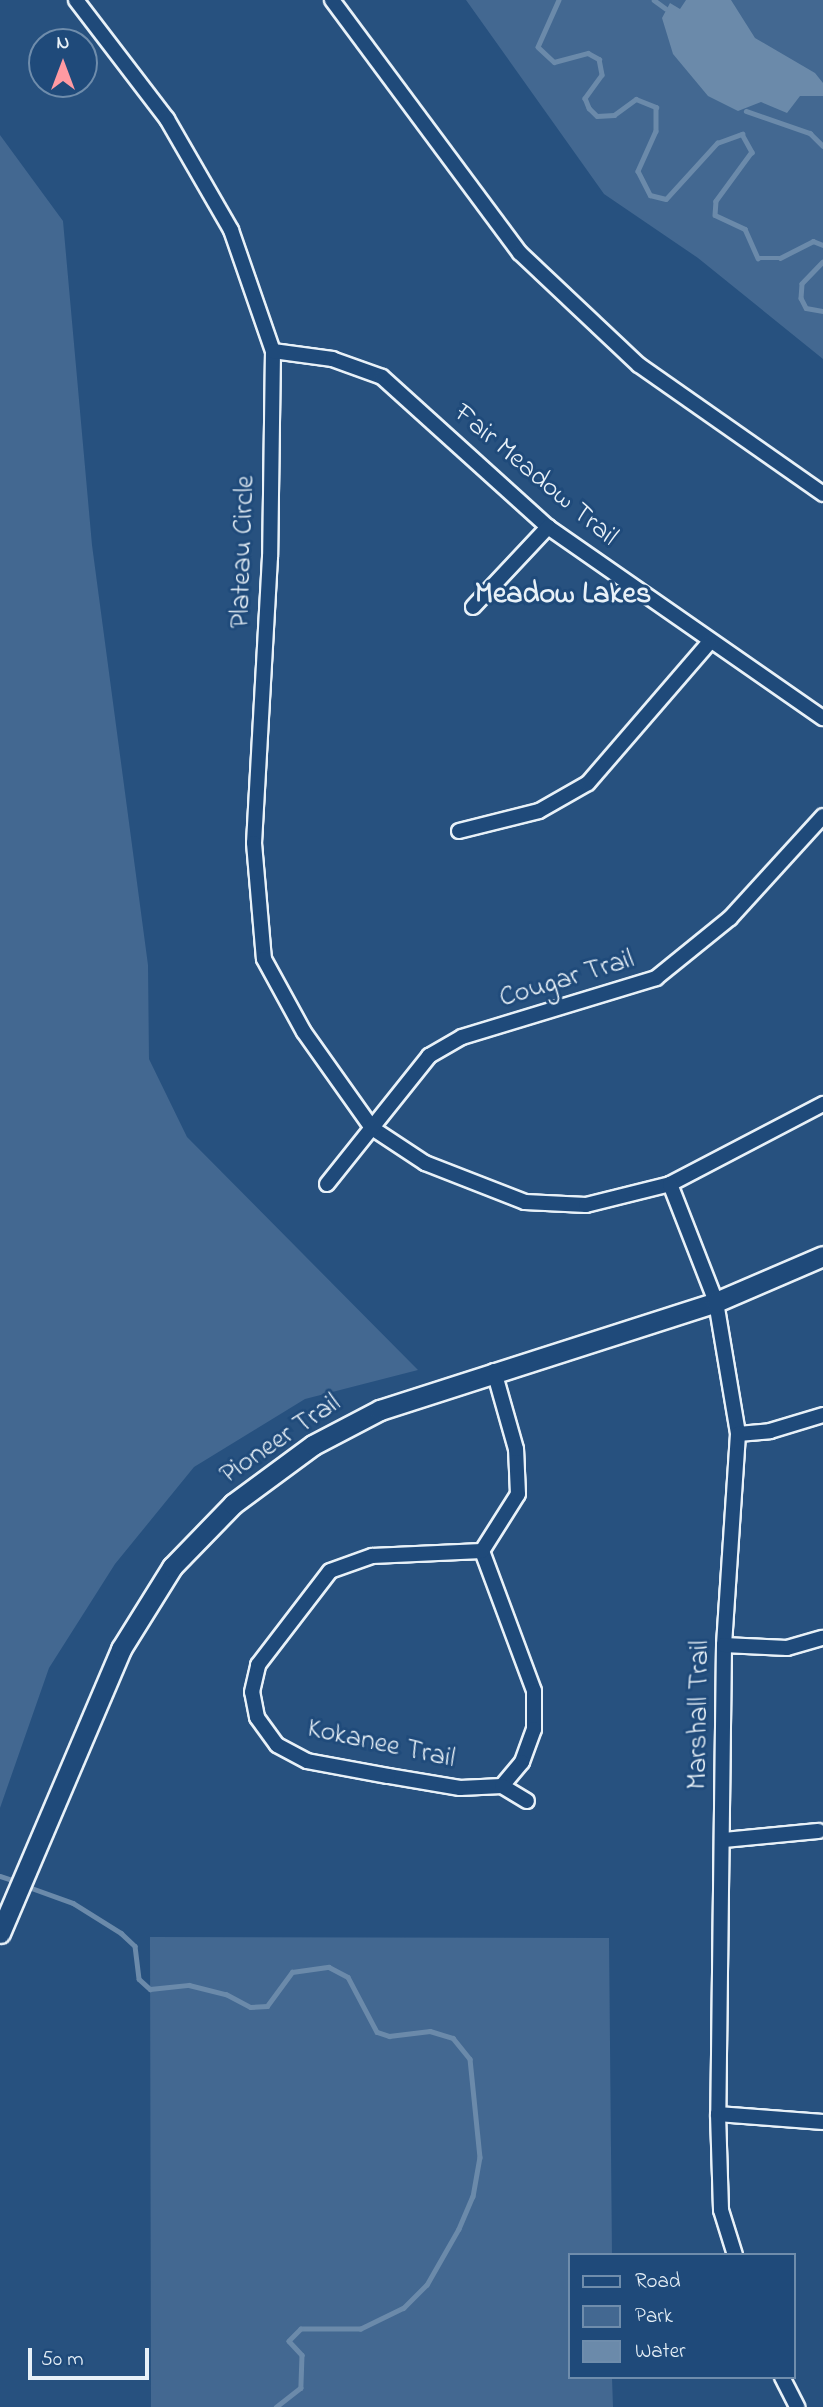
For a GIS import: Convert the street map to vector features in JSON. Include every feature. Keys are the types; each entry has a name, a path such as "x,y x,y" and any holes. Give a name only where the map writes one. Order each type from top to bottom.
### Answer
{"main road":[{"name":"Pioneer Trail","path":"0,1933 32,1850 121,1649 146,1604 196,1539 272,1472 346,1426 494,1371 716,1302 823,1256"}],"street":[{"name":"Plateau Circle","path":"76,0 167,119 230,230 273,351 270,557 254,843 264,959 304,1032 372,1128"},
{"path":"331,0 520,253 639,365 823,494"},
{"name":"Fair Meadow Trail","path":"273,351 332,359 382,377 548,527 709,643 823,718"},
{"path":"473,607 548,527"},
{"path":"459,831 540,811 587,783 709,643"},
{"name":"Cougar Trail","path":"327,1184 429,1056 463,1037 656,978 730,918 823,816"},
{"path":"372,1128 425,1163 525,1202 586,1205 670,1184 823,1104"},
{"name":"Marshall Trail","path":"670,1184 716,1302 737,1434 724,1645 718,2114 721,2210 734,2253"},
{"path":"494,1371 516,1449 518,1494 482,1551 534,1691 534,1729 522,1762 502,1786 527,1801"},
{"path":"737,1434 770,1431 823,1415"},
{"name":"Kokanee Trail","path":"482,1551 372,1556 330,1570 279,1631 258,1665 251,1692 257,1717 277,1745 307,1761 460,1787 502,1786"},
{"path":"724,1645 787,1648 823,1638"},
{"path":"723,1840 820,1831"},
{"path":"718,2114 823,2122"},
{"path":"783,2379 797,2407"}],"green space":[{"path":"466,0 823,0 823,359 698,258 604,194"},
{"path":"0,135 63,221 92,545 148,965 149,1059 187,1137 418,1370 305,1399 194,1467 115,1564 49,1668 0,1808"},
{"path":"150,1937 609,1938 612,2253 568,2253 568,2379 612,2379 613,2407 151,2407"}],"water":[{"path":"686,0 731,0 755,38 815,73 823,83 823,96 800,96 787,113 761,102 738,111 708,96 673,54 662,18 670,3 680,9"}],"waterway":[{"path":"559,0 538,47 554,62 588,53 599,59 602,75 585,98 589,108 597,116 614,115 636,99 656,107 656,131 638,171 650,195 666,199 717,143 742,134 752,152 716,201 715,215 745,229 758,258 780,258 813,241 823,245"},
{"path":"654,0 665,8"},
{"path":"746,111 810,133 823,146"},
{"path":"823,262 802,284 801,298 806,308 823,311"},
{"path":"0,1876 15,1881"},
{"path":"26,1886 73,1903 121,1933 135,1946 139,1979 150,1989 189,1985 226,1994 250,2007 267,2006 292,1972 329,1967 348,1977 377,2032 389,2036 430,2031 453,2038 470,2059 480,2157 473,2196 459,2229 427,2285 404,2308 361,2329 301,2329 289,2341 302,2355 301,2388 277,2407"}],"district":[{"name":"Meadow Lakes","path":"563,595"}]}
